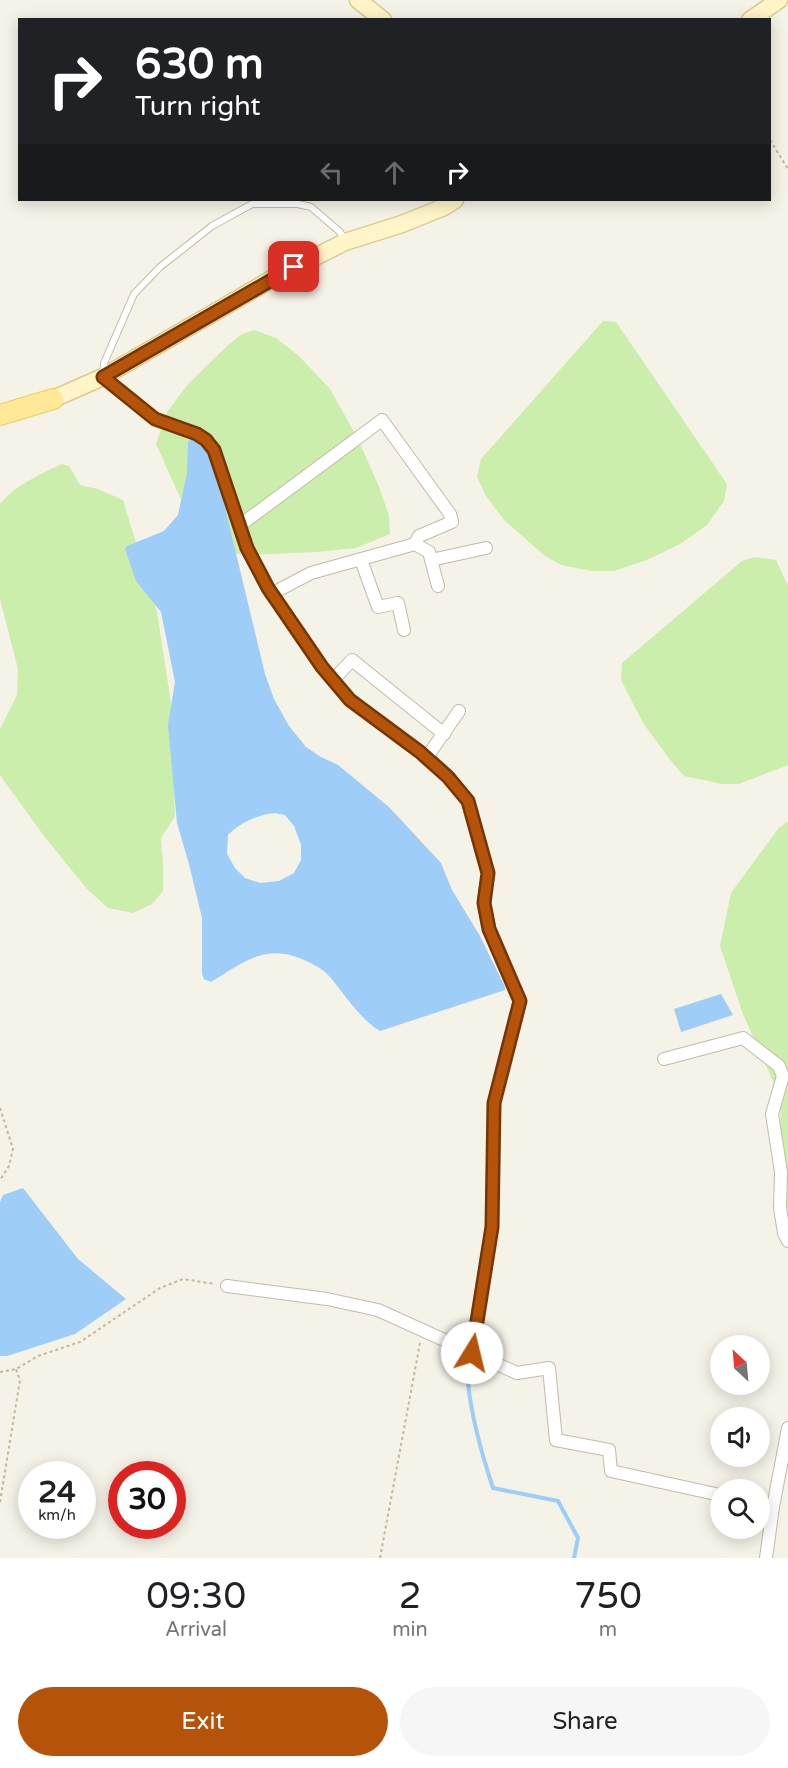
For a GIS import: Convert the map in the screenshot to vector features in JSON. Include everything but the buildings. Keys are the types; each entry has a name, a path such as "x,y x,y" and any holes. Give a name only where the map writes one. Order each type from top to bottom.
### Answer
{"main road":[{"path":"0,416 53,399"}],"street":[{"path":"358,0 380,18"},
{"path":"753,18 779,0"},
{"path":"53,399 103,377 277,276 345,242 402,224 453,201"},
{"path":"103,377 155,419 197,434 206,440 214,450 247,548 271,594 322,667 350,700 427,758 448,777 468,801 488,873 484,903 489,929 520,1001 494,1103 492,1227 472,1353"},
{"path":"239,526 382,420 450,514 452,522 419,536 415,544"},
{"path":"271,594 311,573 415,544 429,552 438,586"},
{"path":"431,560 486,548"},
{"path":"361,560 378,607 398,603 404,630"},
{"path":"333,680 352,660 444,734"},
{"path":"427,758 459,711"},
{"path":"664,1059 743,1038 779,1066 783,1076 772,1114 781,1172 780,1208 784,1233 788,1241"},
{"path":"227,1286 327,1299 378,1310 517,1373 549,1368 556,1440 609,1450 611,1471 710,1493"},
{"path":"766,1558 788,1428"}],"lane":[{"path":"103,377 104,363 134,294 168,260 212,226 252,204 298,204 311,207 340,232 345,242"}],"path":[{"path":"771,142 788,170"},
{"path":"0,1108 13,1149 9,1166 0,1180"},
{"path":"0,1372 16,1369 38,1356 80,1342 160,1288 183,1279 227,1286"},
{"path":"380,1558 423,1331"},
{"path":"0,1502 20,1380 16,1369"}],"green space":[{"path":"603,321 616,322 727,484 724,501 707,525 680,544 647,560 614,571 592,571 561,565 545,556 504,520 486,496 477,477 481,459"},
{"path":"254,330 276,338 299,356 330,389 357,437 380,489 389,516 390,534 356,548 317,552 245,555 210,548 187,513 156,444 167,412 188,384 228,345 242,334"},
{"path":"62,464 69,466 80,485 98,489 123,500 157,612 171,703 175,816 161,838 163,891 152,904 133,913 108,908 87,889 44,836 0,775 0,729 17,695 18,669 0,599 0,504 21,485"},
{"path":"754,557 776,560 788,586 788,765 739,784 722,784 684,776 643,723 621,680 622,663 742,561"},
{"path":"788,821 788,1211 779,1177 781,1099 743,1014 720,946 731,893 778,829"}],"water":[{"path":"191,439 199,442 206,448 212,459 265,674 274,699 289,726 306,747 338,765 389,807 441,863 452,890 480,936 505,990 380,1031 359,1013 327,974 316,966 286,954 274,953 253,958 211,982 204,979 202,974 202,918 177,823 168,725 175,682 161,612 136,581 125,549 127,546 164,531 178,515 187,473 188,442","holes":["275,813 285,815 294,826 301,845 301,860 294,873 279,881 260,883 245,878 235,868 227,854 228,835 238,826 256,817"]},
{"path":"721,994 733,1015 681,1032 674,1009"},
{"path":"23,1188 78,1259 126,1299 75,1334 7,1356 0,1356 0,1202 3,1195"}],"waterway":[{"path":"468,1383 478,1436 493,1488 558,1501 578,1538 574,1558"}],"route":[{"path":"294,267 103,377 155,419 197,434 206,440 214,450 247,548 268,588 322,667 350,700 420,752 448,777 468,801 488,873 484,903 489,929 520,1001 494,1103 492,1227 472,1353"}]}
